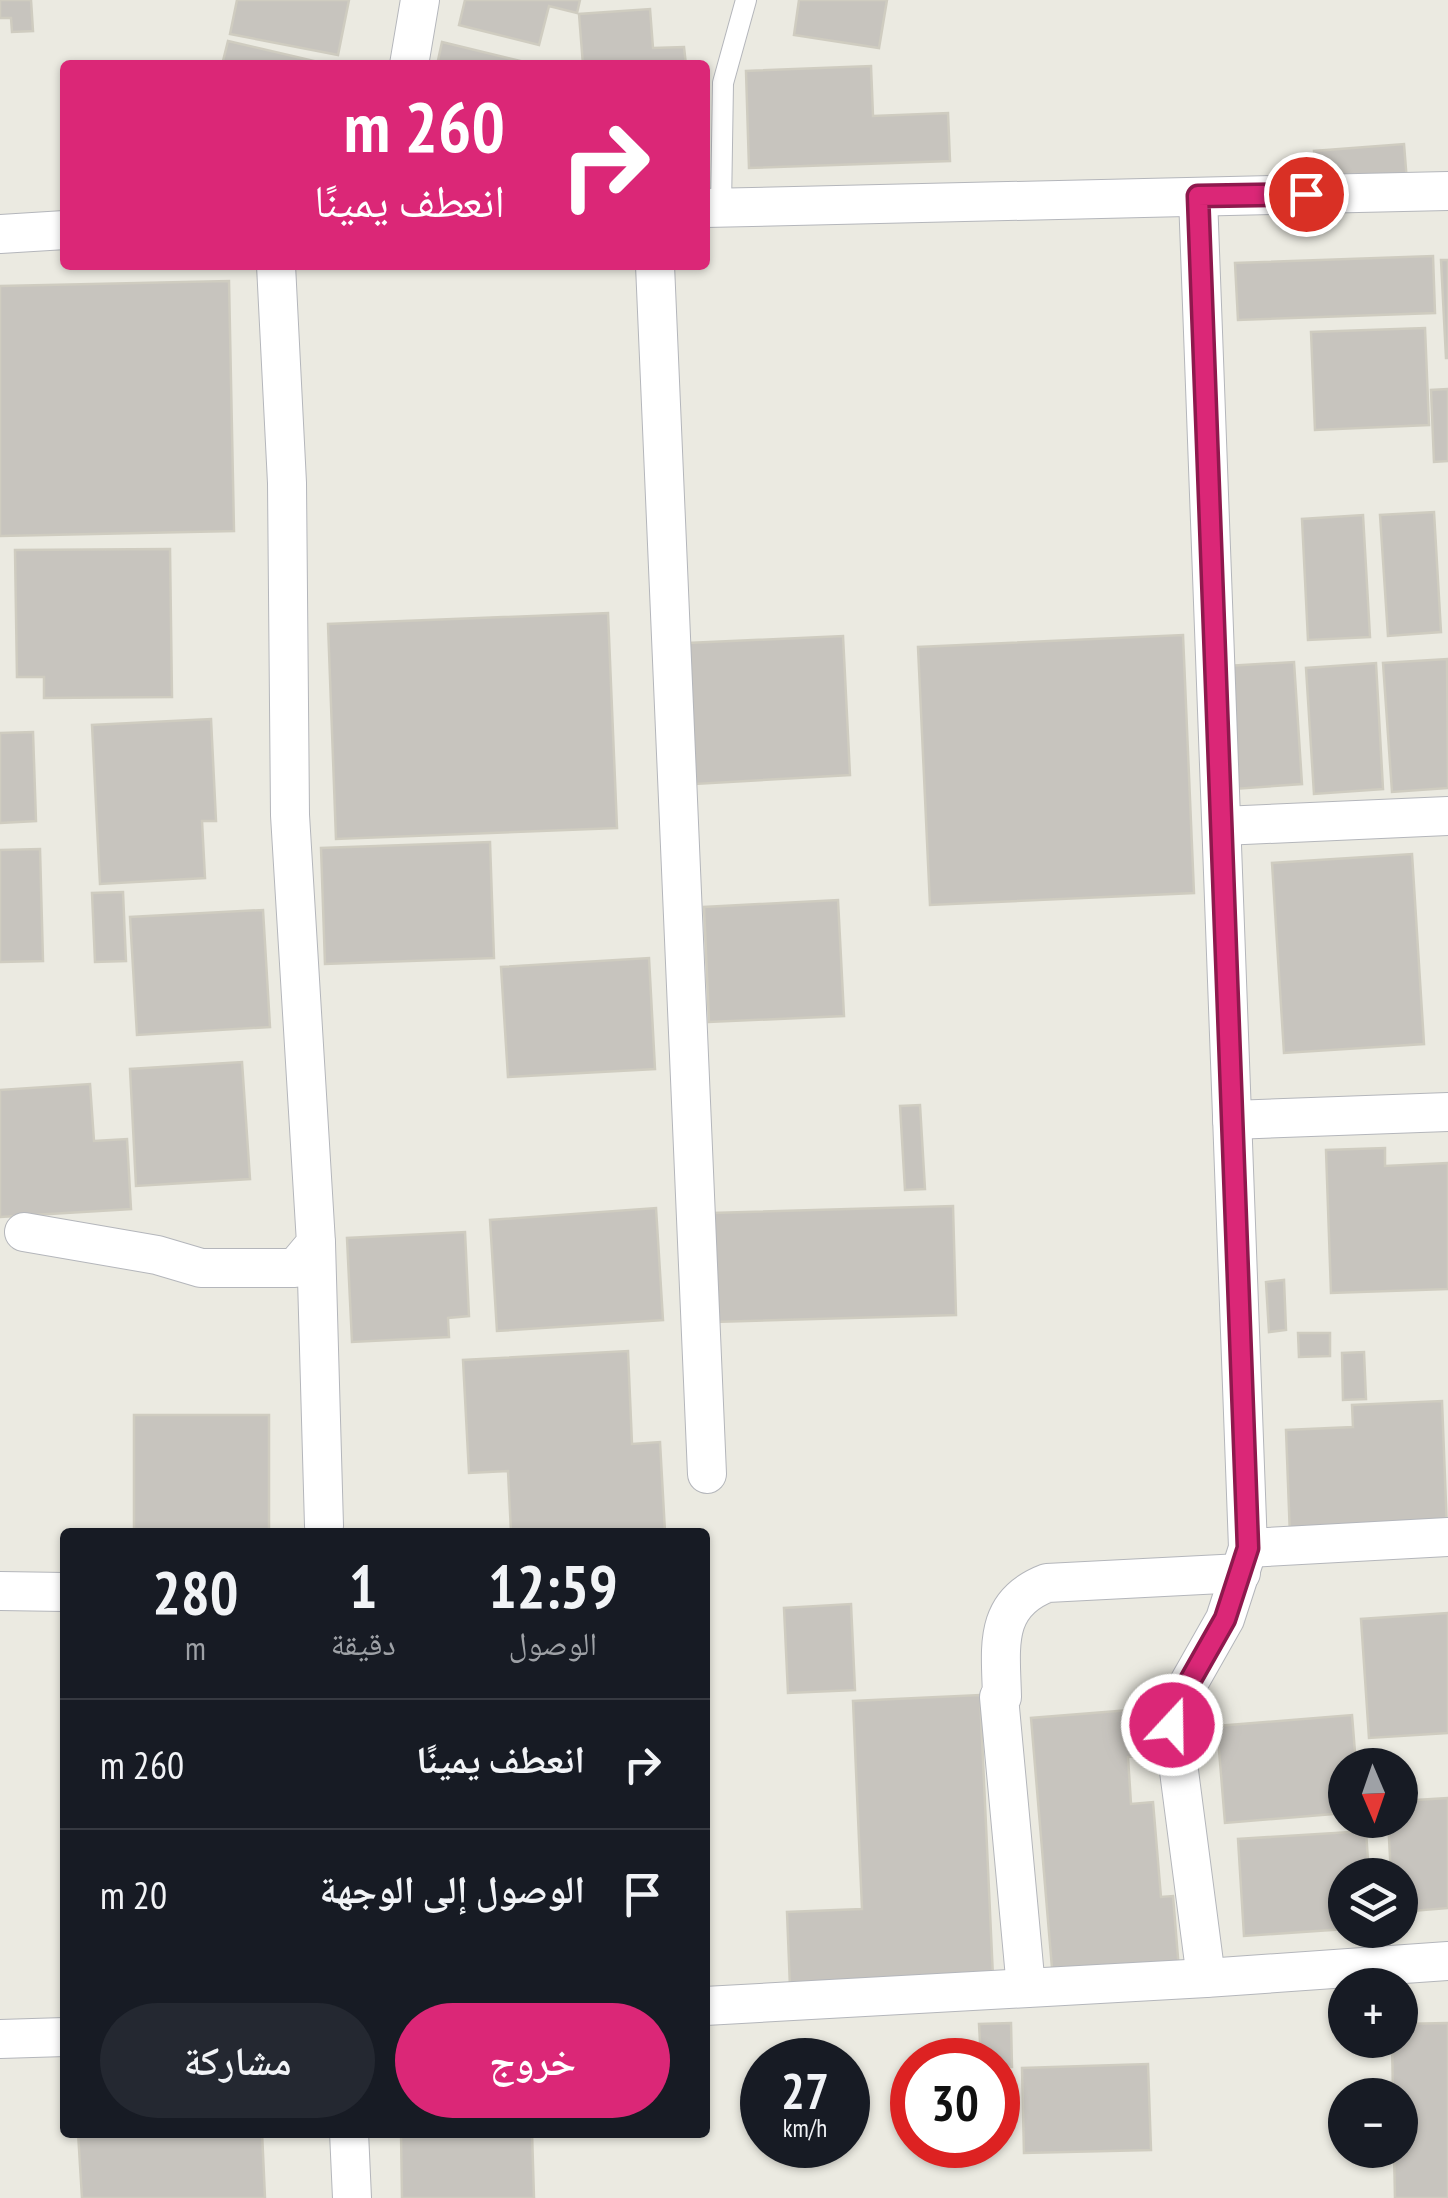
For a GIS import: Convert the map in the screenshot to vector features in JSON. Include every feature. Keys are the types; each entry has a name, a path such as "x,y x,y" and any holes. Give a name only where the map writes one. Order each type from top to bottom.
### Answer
{"street":[{"path":"410,60 420,0"},
{"path":"713,207 1448,191"},
{"path":"1198,196 1245,1560 1225,1619 1178,1702 1172,1725 1206,1978"},
{"path":"0,234 60,230"},
{"path":"276,270 287,483 290,815 316,1243 324,1526"},
{"path":"655,270 706,1474"},
{"path":"1222,826 1448,816"},
{"path":"1232,1120 1448,1112"},
{"path":"24,1232 158,1254 200,1268 295,1268 316,1243"},
{"path":"1026,1988 999,1697 1002,1628 1013,1606 1031,1589 1047,1583 1448,1537"},
{"path":"0,1591 60,1592"},
{"path":"710,2006 1448,1962"},
{"path":"0,2038 60,2037"},
{"path":"349,2138 352,2198"}],"lane":[{"path":"713,207 723,83 746,0"}],"building":[{"path":"0,0 31,0 33,31 12,32 11,18 0,18"},
{"path":"237,0 349,0 338,55 230,34"},
{"path":"465,0 580,0 577,13 549,6 539,45 459,25"},
{"path":"799,0 887,0 879,48 794,35"},
{"path":"650,9 653,48 684,47 685,60 583,60 579,14"},
{"path":"228,41 310,60 223,60"},
{"path":"442,42 516,60 438,60"},
{"path":"871,66 873,116 948,113 950,161 749,168 746,71"},
{"path":"1404,144 1407,182 1317,188 1314,151"},
{"path":"1433,256 1435,313 1238,320 1235,263"},
{"path":"1441,260 1448,260 1448,358 1446,358"},
{"path":"229,281 234,531 0,536 0,286"},
{"path":"1425,328 1429,425 1315,430 1311,332"},
{"path":"1448,389 1448,461 1434,462 1431,390"},
{"path":"1434,512 1441,632 1388,636 1380,515"},
{"path":"1363,515 1370,637 1308,640 1302,519"},
{"path":"170,549 172,697 44,698 44,677 17,677 15,550"},
{"path":"608,613 617,828 336,839 328,624"},
{"path":"1183,635 1194,893 930,905 918,647"},
{"path":"843,636 850,775 695,784 688,643"},
{"path":"1447,659 1448,788 1392,792 1383,663"},
{"path":"1294,662 1302,784 1234,789 1227,666"},
{"path":"1376,663 1383,789 1314,794 1306,668"},
{"path":"211,719 216,821 202,821 205,878 100,884 92,725"},
{"path":"33,732 36,821 0,823 0,733"},
{"path":"490,842 494,958 325,964 321,848"},
{"path":"40,849 43,961 0,962 0,850"},
{"path":"1412,854 1424,1044 1284,1053 1272,863"},
{"path":"123,892 126,961 95,962 92,893"},
{"path":"838,900 844,1016 709,1022 704,907"},
{"path":"263,910 270,1027 137,1035 130,917"},
{"path":"649,958 655,1069 508,1077 501,967"},
{"path":"242,1062 250,1179 136,1186 130,1069"},
{"path":"90,1084 94,1141 127,1139 131,1209 0,1217 0,1090"},
{"path":"920,1105 925,1189 905,1190 900,1106"},
{"path":"1385,1148 1385,1166 1448,1163 1448,1289 1331,1293 1326,1150"},
{"path":"953,1206 956,1315 714,1322 712,1213"},
{"path":"656,1208 663,1320 497,1331 490,1220"},
{"path":"465,1232 469,1316 448,1318 449,1337 352,1342 347,1238"},
{"path":"1284,1280 1286,1330 1269,1332 1266,1282"},
{"path":"1298,1333 1330,1333 1330,1356 1299,1357"},
{"path":"628,1351 632,1444 660,1442 665,1528 511,1528 508,1471 469,1473 463,1360"},
{"path":"1364,1352 1366,1399 1343,1400 1342,1353"},
{"path":"1442,1401 1447,1530 1290,1536 1286,1430 1353,1427 1352,1405"},
{"path":"134,1415 269,1415 269,1528 134,1528"},
{"path":"851,1604 855,1690 788,1693 784,1608"},
{"path":"1448,1613 1448,1733 1369,1738 1361,1619"},
{"path":"980,1695 993,1977 790,1987 787,1912 862,1909 853,1701"},
{"path":"1154,1708 1158,1754 1128,1757 1131,1804 1153,1802 1161,1897 1173,1896 1179,1970 1053,1980 1031,1718"},
{"path":"1352,1715 1355,1748 1328,1748 1328,1814 1225,1823 1217,1726"},
{"path":"1448,1798 1448,1908 1418,1910 1418,1858 1390,1858 1389,1838 1418,1838 1418,1800"},
{"path":"1328,1833 1328,1838 1366,1838 1368,1858 1328,1858 1328,1930 1244,1936 1238,1839"},
{"path":"1011,2023 1011,2038 980,2038 979,2024"},
{"path":"1448,2023 1448,2198 1395,2198 1394,2168 1418,2168 1418,2078 1393,2078 1392,2058 1418,2058 1418,2024"},
{"path":"1148,2064 1151,2150 1024,2153 1022,2068"},
{"path":"78,2138 262,2138 265,2198 82,2198"},
{"path":"401,2138 532,2138 534,2198 402,2198"}],"route":[{"path":"1172,1725 1178,1702 1225,1619 1248,1548 1198,196 1306,194"}]}
